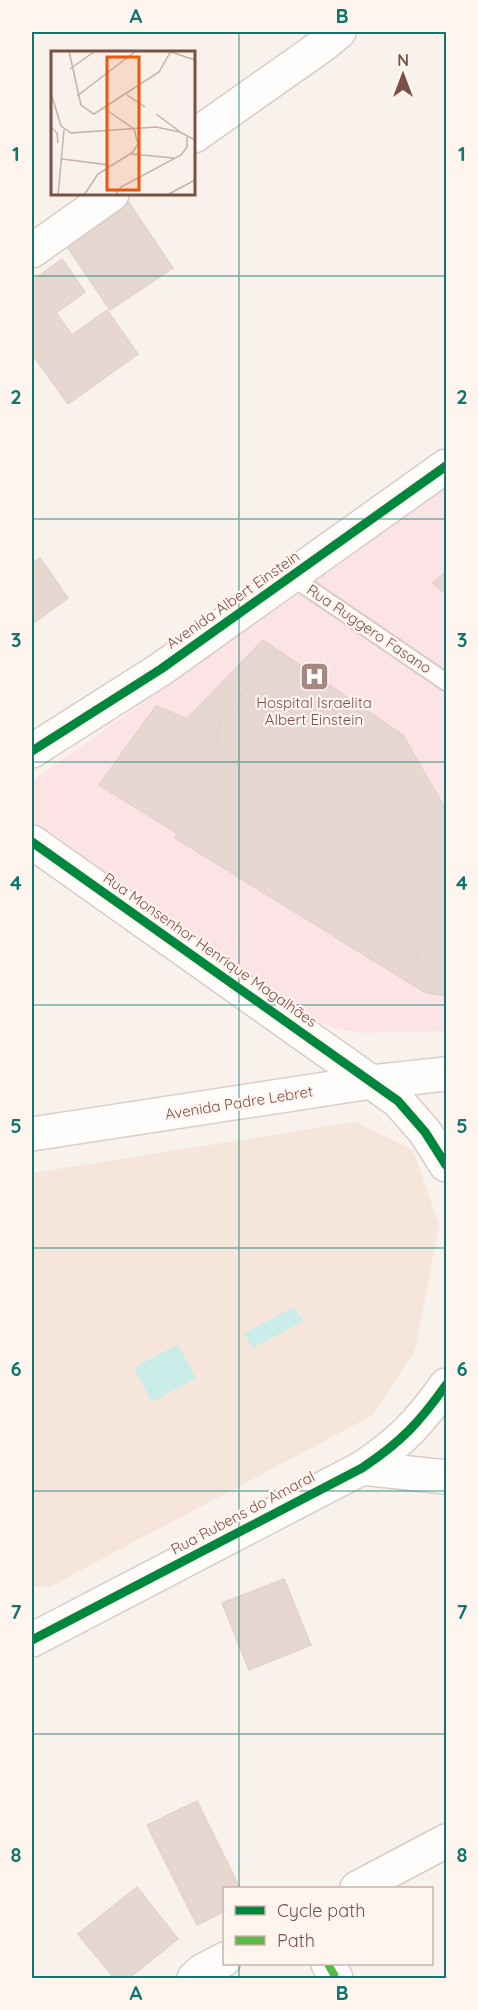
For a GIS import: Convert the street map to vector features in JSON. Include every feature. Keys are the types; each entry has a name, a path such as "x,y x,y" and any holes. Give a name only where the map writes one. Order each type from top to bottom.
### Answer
{"street":[{"path":"195,135 339,32"},
{"path":"32,251 111,195"},
{"name":"Avenida Albert Einstein","path":"32,751 161,669 447,466"},
{"name":"Rua Monsenhor Henrique Magalhães","path":"32,842 371,1082"},
{"name":"Avenida Padre Lebret","path":"32,1134 371,1082 447,1074"},
{"path":"371,1082 398,1101 425,1132 447,1165"},
{"name":"Rua Rubens do Amaral","path":"32,1640 362,1468 392,1448 408,1433 423,1418 447,1385"},
{"path":"362,1468 447,1477"},
{"path":"359,1887 447,1841"},
{"path":"194,1978 223,1960"}],"lane":[{"name":"Rua Ruggero Fasano","path":"292,577 447,681"}],"shaded area":[{"name":"Hospital Israelita Albert Einstein","path":"446,484 446,1031 360,1033 331,1027 302,1013 32,834 32,781 332,570"},
{"path":"355,1122 413,1150 439,1225 415,1350 373,1415 51,1586 32,1587 32,1173"}],"water":[{"path":"294,1307 304,1321 252,1348 244,1333"},
{"path":"178,1344 196,1378 152,1402 134,1368"}],"building":[{"path":"127,200 173,268 110,310 64,242"},
{"path":"62,259 85,292 56,313 72,335 107,310 138,354 68,404 32,354 32,281"},
{"path":"40,558 68,598 32,624 32,563"},
{"path":"446,572 446,594 432,583"},
{"path":"263,640 403,735 446,810 446,996 426,993 175,838 177,833 99,785 156,706 187,719"},
{"path":"278,651 403,735 446,810 446,973 415,963 418,953 385,939 307,803 284,787 279,791 219,748 216,737 221,719"},
{"path":"284,1579 311,1645 249,1670 222,1603"},
{"path":"197,1801 240,1887 223,1887 223,1912 197,1925 147,1825"},
{"path":"137,1887 178,1939 129,1978 114,1978 78,1934"}],"marked path":[{"path":"329,1965 336,1978"}],"cycle path":[{"path":"32,751 161,669 446,466"},
{"path":"32,842 398,1101 425,1132 446,1165"},
{"path":"32,1640 362,1468 408,1431 446,1385"}],"place":[{"name":"Hospital Israelita Albert Einstein","path":"314,676"}]}
